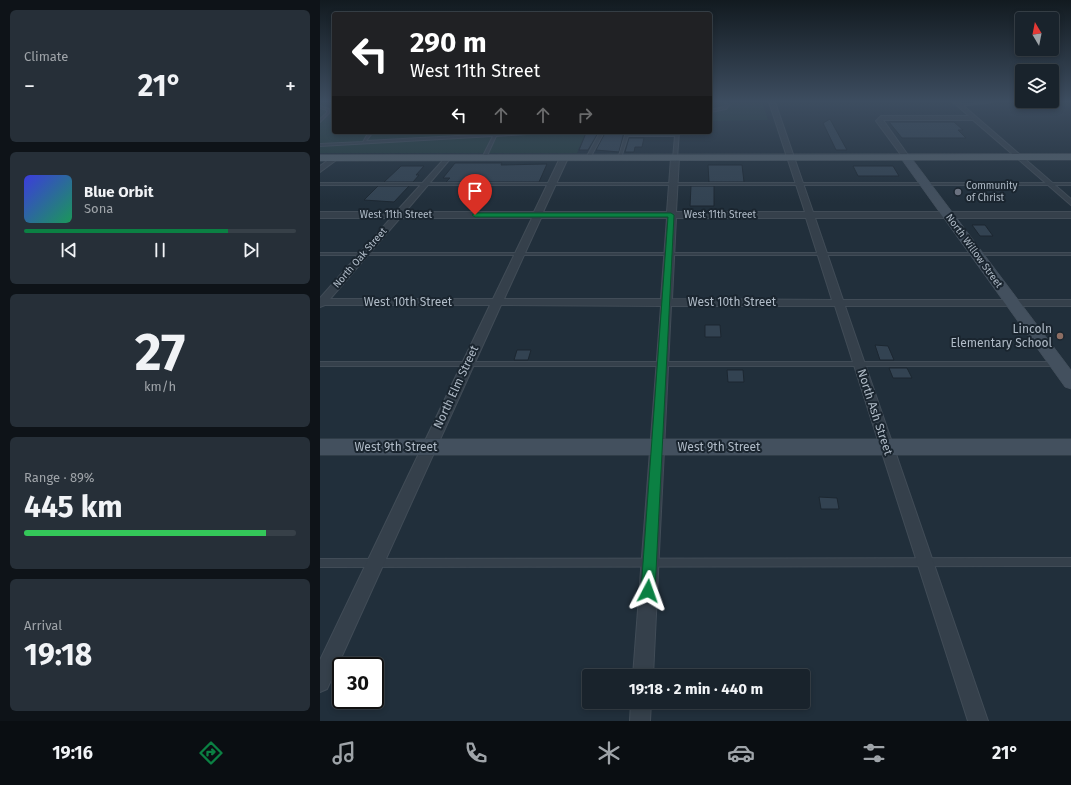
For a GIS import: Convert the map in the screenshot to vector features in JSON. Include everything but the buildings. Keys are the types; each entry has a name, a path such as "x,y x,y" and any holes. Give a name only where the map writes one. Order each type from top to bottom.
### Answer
{"main road":[{"path":"320,158 1071,157"}],"street":[{"name":"North Ash Street","path":"784,136 978,721"},
{"name":"North Willow Street","path":"890,136 1071,383"},
{"path":"995,136 1071,203"},
{"path":"320,170 335,158"},
{"name":"North Oak Street","path":"320,303 448,158"},
{"name":"North Elm Street","path":"320,682 564,158"},
{"path":"642,669 658,447 675,158"},
{"name":"West 11th Street","path":"320,215 1071,215"},
{"name":"West 10th Street","path":"320,303 1071,303"},
{"name":"West 9th Street","path":"320,447 1071,447"},
{"path":"640,721 641,709"}],"lane":[{"path":"364,142 368,136"},
{"path":"320,145 461,136"},
{"path":"484,158 495,136"},
{"path":"588,158 600,136"},
{"path":"619,158 626,136"},
{"path":"675,158 677,136"},
{"path":"320,184 1071,184"},
{"path":"320,254 1071,254"},
{"path":"320,364 1057,364"},
{"path":"320,563 1071,562"}],"green space":[{"path":"320,136 584,136 577,153 320,153"}],"place":[{"name":"Community of Christ","path":"958,192"},
{"name":"Lincoln Elementary School","path":"1060,336"}],"route":[{"path":"475,215 671,215 648,591"}]}
